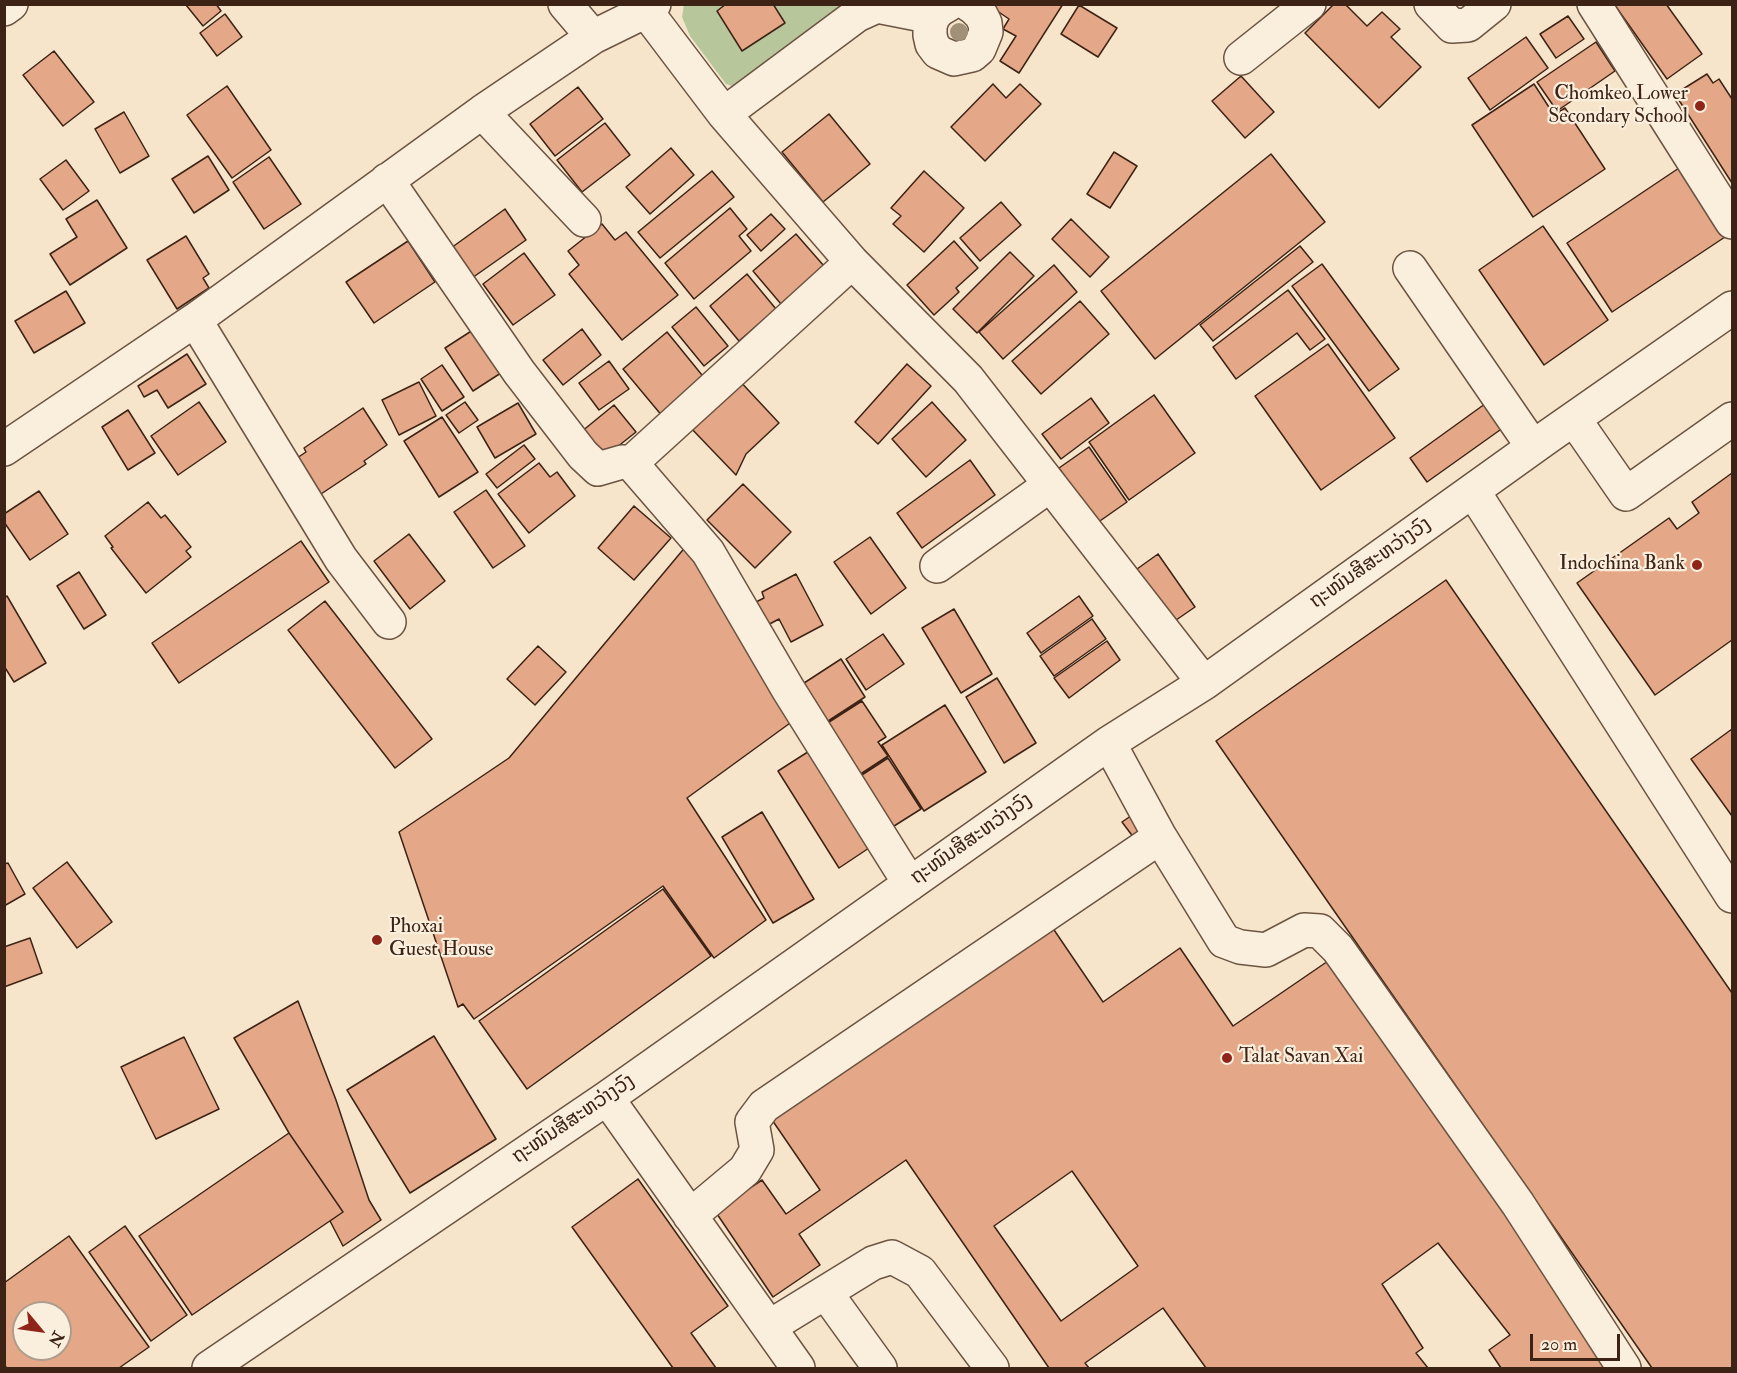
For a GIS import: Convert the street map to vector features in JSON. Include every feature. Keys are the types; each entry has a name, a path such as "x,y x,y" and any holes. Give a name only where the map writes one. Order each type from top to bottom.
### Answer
{"street":[{"path":"4,9 11,4"},
{"path":"565,4 593,38"},
{"path":"941,11 930,26 932,44 938,52 946,56 954,59 963,58 979,49 986,32 981,15 968,4"},
{"path":"1241,58 1309,4"},
{"path":"1431,4 1452,26 1468,26 1494,4"},
{"path":"1594,4 1732,222"},
{"path":"724,114 857,15 877,6 941,11"},
{"path":"4,449 195,320 482,112 593,38 650,8 724,114 852,262 968,380 1204,683"},
{"path":"482,112 584,220"},
{"path":"387,180 519,372 583,454 598,469 622,462 631,463 708,552 788,689 910,884"},
{"path":"631,463 852,262"},
{"path":"1410,268 1533,447"},
{"name":"ຖະໜົນສີສະຫວ່າງວົງ","path":"208,1368 607,1098 1109,743 1204,683 1533,447 1732,308"},
{"path":"195,320 341,559 389,622"},
{"path":"1574,419 1626,494 1732,419"},
{"path":"938,566 1050,485"},
{"path":"1473,492 1732,896"},
{"path":"1109,743 1160,837 1224,941 1240,947 1266,950 1304,930 1320,931 1338,949 1518,1204 1624,1368"},
{"path":"690,1215 745,1170 757,1150 752,1122 764,1106 1160,837"},
{"path":"607,1098 798,1368"},
{"path":"770,1327 873,1263 892,1257 920,1272 992,1368"},
{"path":"826,1293 880,1368"}],"green space":[{"path":"684,5 726,5 717,11 743,51 785,23 773,5 855,5 738,88 726,84 690,36 682,17"}],"building":[{"path":"216,4 221,11 203,26 186,5"},
{"path":"726,4 773,4 785,23 742,51 717,11"},
{"path":"987,4 1063,4 1019,73 1000,61 1016,36 1003,29 1009,19"},
{"path":"1334,4 1345,4 1367,26 1382,12 1400,29 1391,37 1421,67 1379,108 1305,33"},
{"path":"1614,4 1666,4 1702,54 1667,79"},
{"path":"1079,5 1117,28 1098,57 1061,34"},
{"path":"225,14 242,37 217,56 200,33"},
{"path":"1568,16 1584,39 1556,58 1540,34"},
{"path":"1526,37 1548,68 1490,110 1468,78"},
{"path":"1596,42 1615,71 1557,111 1537,82"},
{"path":"54,51 94,102 63,126 23,75"},
{"path":"1707,74 1713,83 1719,79 1732,99 1732,183 1675,94"},
{"path":"1241,76 1274,112 1245,138 1212,101"},
{"path":"993,84 1006,98 1020,84 1041,104 985,161 951,127"},
{"path":"1534,84 1554,115 1565,108 1605,169 1533,217 1472,125"},
{"path":"227,86 271,150 232,178 187,115"},
{"path":"578,87 603,119 555,156 530,124"},
{"path":"124,112 149,156 120,173 95,129"},
{"path":"829,114 870,164 823,202 782,152"},
{"path":"605,123 630,155 582,192 557,160"},
{"path":"671,148 694,175 650,214 626,187"},
{"path":"1114,152 1137,166 1110,208 1087,194"},
{"path":"1271,154 1325,222 1155,359 1101,291"},
{"path":"208,156 229,190 194,213 172,179"},
{"path":"269,157 301,204 264,229 233,182"},
{"path":"66,160 89,191 63,210 40,179"},
{"path":"1682,166 1728,235 1612,312 1567,243"},
{"path":"712,171 734,197 660,258 638,232"},
{"path":"924,171 964,208 924,252 893,224 901,216 891,208"},
{"path":"97,200 127,248 70,285 50,254 77,237 66,219"},
{"path":"1001,202 1021,225 980,261 960,238"},
{"path":"730,208 747,229 739,236 751,251 694,299 665,263"},
{"path":"505,209 526,240 472,278 451,248"},
{"path":"771,214 785,229 761,251 747,235"},
{"path":"1071,219 1109,257 1090,277 1052,239"},
{"path":"602,224 615,240 626,232 678,295 622,340 569,274 579,265 568,251"},
{"path":"1543,226 1608,320 1544,365 1479,270"},
{"path":"796,234 824,266 781,304 753,271"},
{"path":"186,236 209,274 203,278 209,288 177,309 147,260"},
{"path":"408,241 435,282 374,323 346,282"},
{"path":"954,241 978,268 956,288 959,292 934,315 907,285"},
{"path":"1300,246 1313,262 1213,341 1200,325"},
{"path":"1010,252 1034,276 977,333 953,309"},
{"path":"524,253 555,295 513,325 483,284"},
{"path":"1322,264 1399,369 1369,391 1292,286"},
{"path":"1054,265 1077,292 1003,359 979,332"},
{"path":"747,274 776,309 739,341 710,306"},
{"path":"1288,290 1325,339 1310,350 1297,333 1236,379 1213,347"},
{"path":"66,291 85,323 34,353 15,321"},
{"path":"1080,301 1109,334 1041,394 1012,361"},
{"path":"696,307 728,346 704,366 672,327"},
{"path":"476,328 504,371 473,391 445,348"},
{"path":"582,329 601,355 563,385 543,360"},
{"path":"667,332 706,380 663,417 623,369"},
{"path":"1328,344 1395,438 1321,490 1255,396"},
{"path":"187,354 206,384 168,408 157,390 144,397 138,386"},
{"path":"609,361 629,389 599,410 579,383"},
{"path":"907,364 931,386 878,444 855,422"},
{"path":"442,365 464,397 442,411 421,379"},
{"path":"737,378 779,423 746,454 736,475 688,425"},
{"path":"419,382 436,416 399,435 382,400"},
{"path":"1154,395 1195,453 1129,500 1089,442"},
{"path":"1091,398 1109,423 1061,459 1042,434"},
{"path":"1489,401 1507,425 1427,482 1410,458"},
{"path":"199,402 226,442 178,475 151,436"},
{"path":"465,402 478,420 459,433 446,415"},
{"path":"932,402 966,440 926,477 892,439"},
{"path":"518,403 536,434 495,458 477,427"},
{"path":"614,405 636,432 602,459 581,432"},
{"path":"363,408 387,445 364,461 366,464 318,496 294,460 306,452 304,448"},
{"path":"128,410 155,453 128,470 102,427"},
{"path":"442,417 478,472 439,497 404,441"},
{"path":"524,445 535,459 497,488 486,474"},
{"path":"1089,447 1127,502 1097,523 1059,468"},
{"path":"970,460 995,495 922,548 897,513"},
{"path":"539,463 550,477 557,472 575,496 529,533 498,494"},
{"path":"1732,473 1732,640 1655,695 1577,583 1669,518 1677,529 1699,513 1692,502"},
{"path":"743,484 791,532 755,568 707,520"},
{"path":"486,490 525,546 493,568 454,512"},
{"path":"39,491 68,534 30,560 4,522 4,514"},
{"path":"148,502 161,518 165,515 191,547 186,551 191,557 146,593 111,548 113,547 105,536"},
{"path":"634,506 671,538 634,580 598,548"},
{"path":"409,534 445,581 410,609 374,561"},
{"path":"870,537 906,588 871,614 834,562"},
{"path":"301,541 329,582 179,683 152,643"},
{"path":"687,545 797,718 687,798 766,920 714,958 663,886 474,1019 463,1004 458,1007 399,832 509,758"},
{"path":"1158,554 1195,607 1166,627 1130,574"},
{"path":"79,572 106,615 84,629 57,586"},
{"path":"796,574 823,625 791,642 779,619 764,627 752,604 764,598 762,592"},
{"path":"1446,580 1732,993 1732,1368 1652,1368 1216,741"},
{"path":"7,596 46,663 14,682 4,666 4,598"},
{"path":"1079,596 1093,616 1041,653 1027,633"},
{"path":"325,601 432,739 395,768 288,630"},
{"path":"954,609 992,674 961,693 922,628"},
{"path":"1092,619 1106,639 1054,676 1040,656"},
{"path":"883,634 904,664 866,690 846,659"},
{"path":"1107,641 1120,660 1069,698 1054,678"},
{"path":"538,646 566,672 535,705 507,679"},
{"path":"841,659 865,697 825,723 801,685"},
{"path":"997,678 1036,743 1004,763 966,697"},
{"path":"862,701 886,737 878,742 888,756 859,775 826,724"},
{"path":"945,705 986,772 924,811 882,745"},
{"path":"1732,729 1732,816 1691,759"},
{"path":"814,748 875,844 839,868 778,771"},
{"path":"888,758 921,809 883,833 851,782"},
{"path":"1138,811 1152,831 1137,842 1122,822"},
{"path":"762,812 814,899 773,923 722,837"},
{"path":"67,862 112,922 77,948 33,888"},
{"path":"8,863 25,894 4,906 4,864"},
{"path":"663,889 711,956 527,1089 479,1021"},
{"path":"1048,921 1103,1002 1180,948 1233,1026 1331,959 1610,1368 1501,1368 1489,1350 1510,1335 1438,1243 1382,1284 1423,1348 1416,1353 1428,1368 1206,1368 1163,1308 1085,1363 1089,1368 1049,1368 906,1160 799,1234 820,1265 773,1297 715,1211 762,1180 786,1214 820,1190 768,1114","holes":["1072,1171 1138,1266 1061,1321 994,1226"]},
{"path":"30,938 42,973 4,987 4,947"},
{"path":"298,1001 336,1100 369,1200 381,1220 343,1246 330,1221 343,1212 289,1133 234,1038"},
{"path":"434,1036 496,1139 410,1193 347,1090"},
{"path":"184,1037 219,1109 156,1139 121,1067"},
{"path":"289,1133 343,1212 192,1315 139,1236"},
{"path":"638,1179 728,1306 691,1333 716,1368 673,1368 572,1227"},
{"path":"125,1226 187,1315 151,1341 89,1252"},
{"path":"69,1236 149,1347 119,1368 7,1368 4,1365 4,1283"}],"place":[{"name":"Chomkeo Lower Secondary School","path":"1700,106"},
{"name":"Indochina Bank","path":"1697,565"},
{"name":"Phoxai Guest House","path":"377,940"},
{"name":"Talat Savan Xai","path":"1227,1058"}]}
